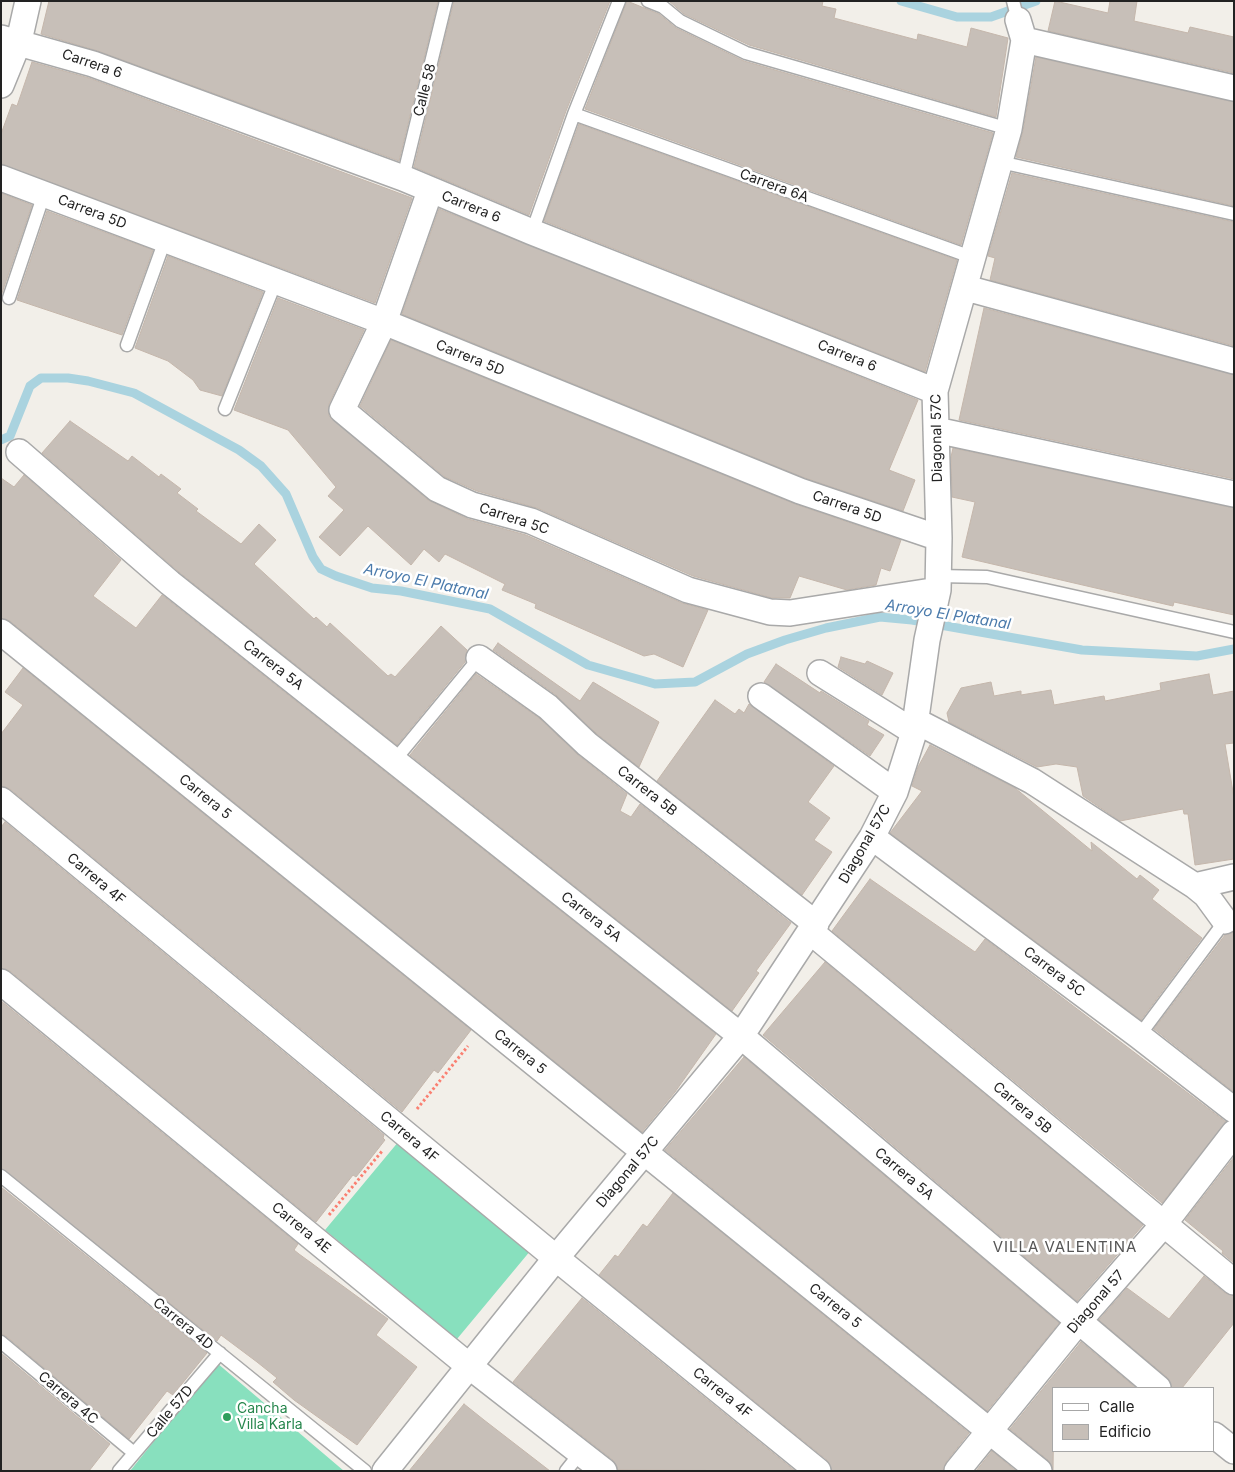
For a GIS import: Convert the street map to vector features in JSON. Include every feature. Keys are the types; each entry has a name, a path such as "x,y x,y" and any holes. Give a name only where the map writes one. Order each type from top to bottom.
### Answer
{"street":[{"path":"1,85 10,39 28,1"},
{"path":"1018,20 1234,88"},
{"name":"Diagonal 57C","path":"385,1471 556,1258 645,1153 740,1036 872,837 895,792 915,726 927,640 937,592 939,538 935,391 966,288 1009,129 1018,20"},
{"name":"Carrera 6","path":"10,39 93,64 403,178 430,191 532,232 935,391"},
{"name":"Carrera 5D","path":"1,178 384,322 800,491 939,538"},
{"name":"Carrera 5C","path":"430,191 384,322 342,410 438,489 472,505 531,522 688,590 770,612 790,613 937,592"},
{"path":"966,288 1234,361"},
{"path":"936,430 1234,494"},
{"name":"Carrera 5A","path":"19,452 170,583 740,1036 1157,1387"},
{"name":"Carrera 5","path":"2,637 1039,1471"},
{"name":"Carrera 5B","path":"479,658 548,707 587,744 813,928 1163,1225 1234,1282"},
{"path":"820,672 915,726 1032,781 1195,886 1206,895 1225,921"},
{"path":"761,696 895,792"},
{"name":"Carrera 4F","path":"1,800 556,1258 818,1471"},
{"name":"Carrera 5C","path":"872,837 1139,1036 1234,1110"},
{"path":"1195,886 1234,877"},
{"name":"Carrera 4E","path":"1,982 469,1366 604,1471"},
{"name":"Diagonal 57","path":"957,1471 1078,1322 1163,1225 1234,1133"},
{"path":"1215,1436 1234,1451"}],"lane":[{"name":"Calle 58","path":"403,178 446,1"},
{"path":"532,232 574,114 619,1"},
{"path":"648,1 663,7 680,21 746,53 1009,129"},
{"name":"Carrera 6A","path":"574,114 974,258"},
{"path":"1000,162 1234,214"},
{"path":"9,298 44,194"},
{"path":"127,345 165,240"},
{"path":"225,409 276,281"},
{"path":"937,592 987,577 1234,632"},
{"path":"394,761 479,658"},
{"path":"1139,1036 1225,921"},
{"name":"Carrera 4D","path":"1,1176 365,1471"},
{"name":"Carrera 4C","path":"1,1342 134,1453"},
{"name":"Calle 57D","path":"119,1471 220,1353"},
{"path":"566,1471 581,1452"}],"green space":[{"path":"399,1141 531,1250 457,1339 325,1230"},
{"name":"Cancha Villa Karla","path":"217,1363 344,1471 130,1471"}],"building":[{"path":"49,1 438,1 399,161 98,51 41,34"},
{"path":"454,1 610,1 566,111 529,215 414,167"},
{"path":"627,1 659,14 676,28 744,61 993,133 961,245 585,109"},
{"path":"669,1 823,1 822,6 836,9 834,18 917,40 918,34 967,47 971,28 1008,38 996,117 749,45 684,14"},
{"path":"1055,1 1108,13 1110,1 1137,1 1134,21 1188,33 1190,27 1234,37 1234,73 1048,31"},
{"path":"1036,57 1234,102 1234,206 1016,157 1023,131"},
{"path":"32,62 89,78 412,198 375,303 1,164 1,134 12,104 17,106"},
{"path":"579,124 957,260 925,372 544,221"},
{"path":"1012,173 1234,222 1234,346 990,280 995,258 988,256"},
{"path":"1,193 32,205 1,296"},
{"path":"439,209 918,400 889,470 915,480 903,511 805,478 402,314"},
{"path":"47,211 153,250 122,335 17,300"},
{"path":"168,256 263,292 222,396 200,390 193,380 168,361 135,348"},
{"path":"278,298 364,330 329,404 329,416 428,500 468,519 526,535 682,603 708,610 683,667 654,654 644,656 535,608 536,604 502,590 505,584 445,554 439,562 424,549 411,565 368,526 340,556 319,537 344,510 328,496 336,487 288,430 234,410"},
{"path":"984,308 1234,375 1234,479 959,420"},
{"path":"391,340 795,504 901,540 890,571 881,568 876,585 847,590 799,576 790,598 772,598 693,576 537,508 477,491 445,477 360,406"},
{"path":"70,421 128,461 132,456 159,477 161,474 181,489 177,493 198,509 196,511 241,544 259,524 276,540 254,564 314,619 316,617 327,627 330,623 388,676 391,674 395,677 441,626 467,650 465,662 397,745 179,572 42,453"},
{"path":"953,448 1234,508 1234,615 1174,602 1173,606 962,557 975,502 952,497 951,457"},
{"path":"24,475 121,560 93,596 136,628 162,595 716,1034 675,1092 642,1132 10,621 1,618 1,478 14,487"},
{"path":"498,643 580,701 593,682 659,722 639,767 596,733 556,695 493,650"},
{"path":"841,657 865,664 867,661 893,673 882,695 838,667"},
{"path":"776,664 820,693 821,691 869,721 867,725 884,735 870,756 764,682"},
{"path":"23,668 471,1030 438,1073 434,1070 402,1112 10,789 1,786 1,734 23,705 5,692"},
{"path":"476,674 539,718 578,755 627,794 620,811 631,817 640,804 791,923 756,971 759,973 732,1011 410,755"},
{"path":"1209,674 1213,695 1234,691 1234,743 1225,744 1234,798 1234,859 1195,865 1188,814 1184,814 1183,809 1120,821 1083,796 1077,767 1056,764 1037,767 949,722 947,713 961,688 991,682 994,696 1021,691 1021,695 1051,690 1054,705 1104,696 1105,701 1161,690 1160,683"},
{"path":"715,700 735,714 739,709 744,713 749,704 834,766 808,802 830,818 814,840 832,852 802,895 657,781"},
{"path":"930,745 1015,788 1092,851 1091,842 1137,879 1140,875 1159,890 1152,899 1202,938 1141,1020 890,833 922,791 912,786 918,767"},
{"path":"5,822 384,1135 383,1138 385,1140 356,1177 353,1175 316,1222 10,971 1,968 1,827"},
{"path":"870,879 975,952 985,939 1226,1122 1162,1203 832,931"},
{"path":"1234,932 1234,1092 1154,1029 1225,935"},
{"path":"825,962 1143,1225 1077,1301 763,1035"},
{"path":"1,1001 298,1244 294,1250 388,1319 376,1335 417,1367 357,1445 294,1400 273,1382 277,1378 257,1362 221,1335 217,1341 1,1168"},
{"path":"744,1057 1059,1323 987,1411 665,1150"},
{"path":"1234,1157 1234,1263 1222,1253 1223,1251 1185,1220"},
{"path":"1,1187 207,1353 173,1395 167,1391 129,1439 6,1336 1,1334"},
{"path":"673,1193 969,1433 946,1462 943,1471 832,1471 827,1460 599,1275 615,1255 618,1257 643,1224 647,1227"},
{"path":"1204,1276 1225,1293 1234,1296 1234,1323 1183,1387 1172,1387 1167,1377 1099,1320 1127,1288 1169,1319"},
{"path":"582,1298 795,1471 618,1470 613,1460 513,1382"},
{"path":"1081,1342 1135,1387 1052,1387 1053,1471 1048,1460 1010,1429"},
{"path":"1,1353 110,1444 89,1471 1,1471"},
{"path":"464,1404 484,1420 550,1471 409,1471"},
{"path":"992,1451 1016,1471 976,1471"}],"waterway":[{"path":"901,1 957,17 991,17 1036,1"},
{"name":"Arroyo El Platanal","path":"1,440 10,436 30,386 41,378 68,378 88,381 134,393 239,450 261,466 286,494 313,557 321,569 372,588 401,591 490,609 588,665 655,684 695,682 747,654 785,640 826,628 880,617 912,620 1082,650 1197,656 1234,649"}],"place":[{"name":"Cancha Villa Karla","path":"227,1417"}],"district":[{"name":"VILLA VALENTINA","path":"1065,1247"}]}
